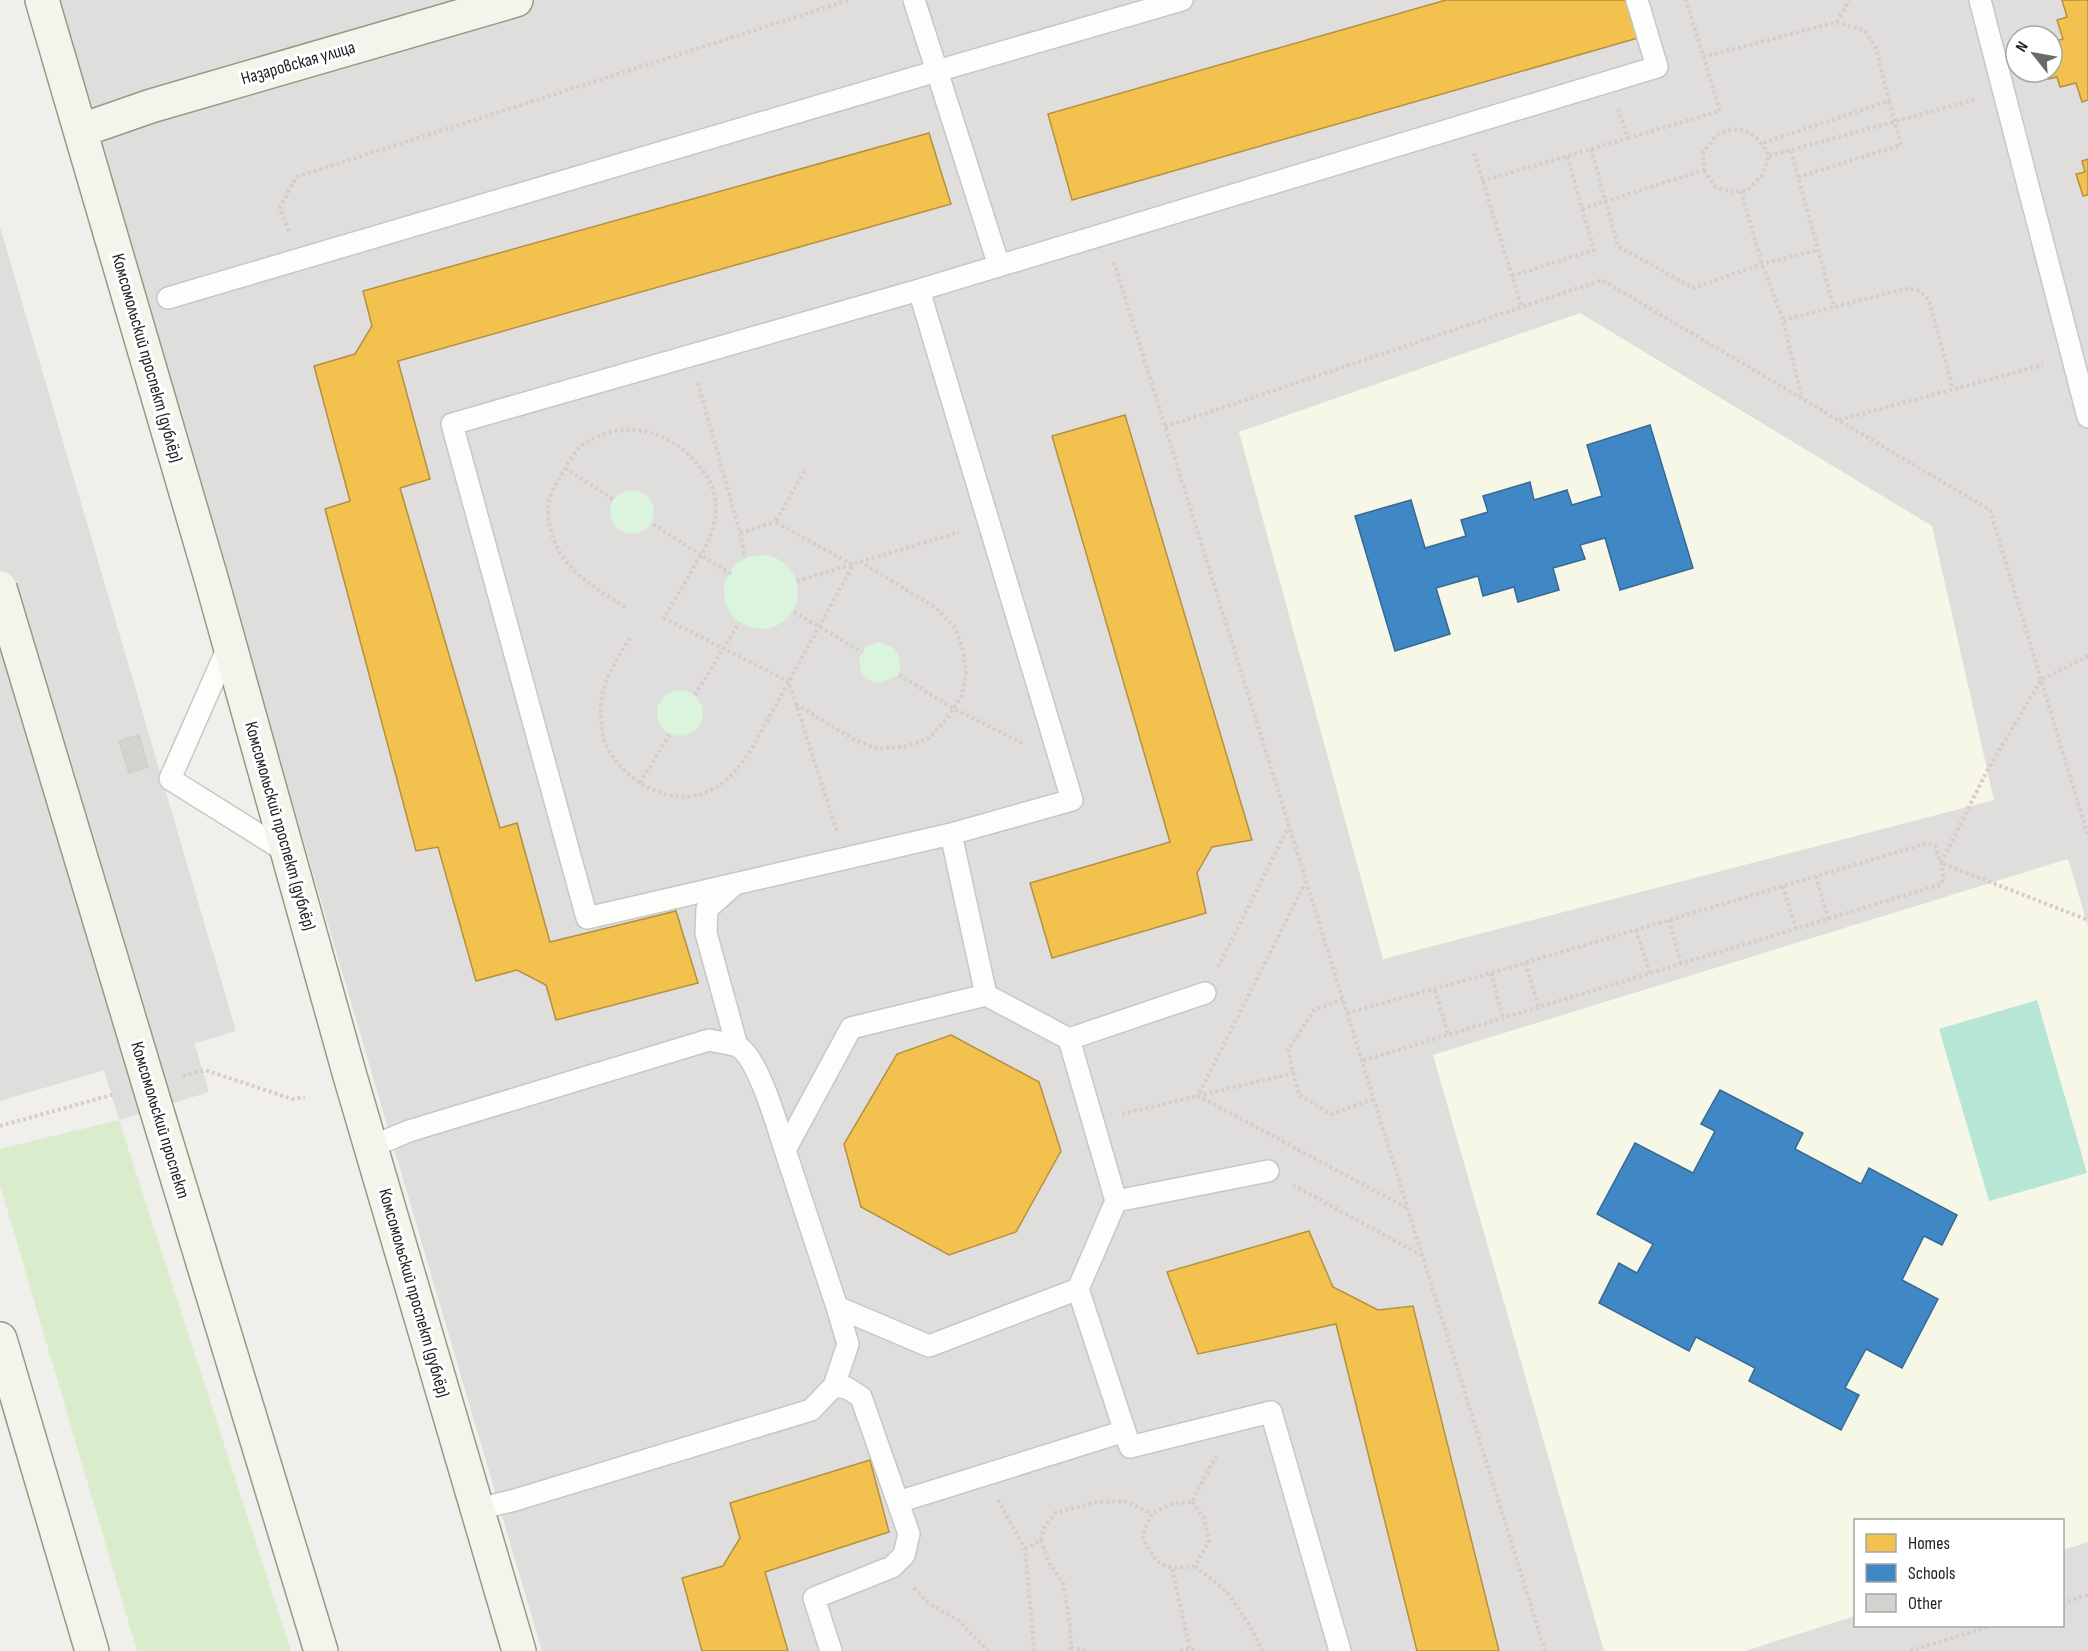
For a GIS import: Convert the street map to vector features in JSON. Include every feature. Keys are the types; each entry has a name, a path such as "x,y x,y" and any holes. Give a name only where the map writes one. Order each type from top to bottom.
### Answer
{"street":[{"name":"Комсомольский проспект (дублёр)","path":"42,0 82,130 371,1147 519,1651"},
{"name":"Назаровская улица","path":"82,130 151,106 516,0"},
{"name":"Комсомольский проспект","path":"0,588 321,1651"},
{"path":"0,1339 92,1651"}],"lane":[{"path":"914,0 999,266"},
{"path":"168,298 1182,0"},
{"path":"919,290 1072,800 951,834 587,918 452,424 919,290 1657,67 1637,0"},
{"path":"1980,0 2088,417"},
{"path":"229,645 170,779 288,853"},
{"path":"951,834 986,995"},
{"path":"736,884 707,909 706,933 736,1046"},
{"path":"1069,1039 1205,993"},
{"path":"785,1150 851,1028 986,995 1069,1039 1116,1201 1078,1289 1130,1447 1271,1412 1340,1651"},
{"path":"371,1147 409,1131 709,1040 736,1046 744,1052 767,1092 848,1344 834,1386 811,1410 515,1500 478,1509"},
{"path":"1116,1201 1268,1171"},
{"path":"837,1307 929,1346 1078,1289"},
{"path":"831,1651 814,1598 892,1567 904,1555 909,1534 861,1397 848,1388 834,1386"},
{"path":"898,1502 1125,1431"}],"path":[{"path":"300,259 280,208 296,177 849,0"},
{"path":"1482,181 1719,111 1686,0"},
{"path":"1837,22 1849,0"},
{"path":"1703,57 1837,22 1865,31 1876,48 1901,145 1798,177"},
{"path":"1609,82 1628,138"},
{"path":"1769,156 2005,91"},
{"path":"1762,143 1889,100"},
{"path":"1465,125 1521,308"},
{"path":"1736,130 1750,132 1762,143 1769,156 1762,174 1749,189 1733,193 1716,187 1704,170 1703,152 1719,135 1736,130"},
{"path":"1591,149 1618,246 1693,288 1762,264 1818,250"},
{"path":"1791,150 1834,308"},
{"path":"1512,276 1594,249 1567,156"},
{"path":"1582,209 1704,170"},
{"path":"1741,191 1762,264 1783,320 1802,399"},
{"path":"1105,234 1545,1651"},
{"path":"1165,427 1602,280 1990,510 2088,836"},
{"path":"1783,320 1909,288 1920,291 1929,300 1953,389"},
{"path":"689,356 746,557"},
{"path":"1838,420 2073,357"},
{"path":"625,607 594,587 569,565 549,527 549,503 565,468 580,447 597,436 617,430 642,429 680,446 699,465 712,484 716,506 710,541 664,618 722,650 789,682 837,831 843,859"},
{"path":"565,468 614,500"},
{"path":"740,533 775,522 807,469"},
{"path":"775,522 853,565"},
{"path":"651,523 730,574"},
{"path":"798,581 989,524"},
{"path":"796,704 853,739 877,748 908,746 929,738 954,709 962,695 966,672 963,650 956,629 936,608 861,562"},
{"path":"630,638 612,668 602,696 603,739 623,769 640,783 656,791 676,796 694,796 718,786 736,772 750,752 853,565"},
{"path":"794,612 862,652"},
{"path":"695,695 739,623"},
{"path":"1941,863 1982,780 2041,680 2088,656"},
{"path":"899,675 954,709 1060,761"},
{"path":"640,783 670,734"},
{"path":"1205,993 1289,825"},
{"path":"1347,1013 1434,990 1928,843 1935,846 1941,863 1944,875 1942,884 1362,1061"},
{"path":"1941,863 2088,920"},
{"path":"1816,876 1828,919"},
{"path":"1198,1096 1306,881"},
{"path":"1783,886 1796,928"},
{"path":"1669,920 1681,964"},
{"path":"1636,930 1650,973"},
{"path":"1525,963 1539,1007"},
{"path":"1491,973 1503,1018"},
{"path":"1434,990 1448,1035"},
{"path":"1343,999 1314,1010 1288,1050 1299,1095 1331,1114 1374,1099"},
{"path":"1093,1121 1294,1073"},
{"path":"1198,1096 1407,1208"},
{"path":"1268,1171 1422,1256"},
{"path":"1192,1502 1233,1421"},
{"path":"983,1475 1025,1549 1034,1651"},
{"path":"1086,1651 1070,1649 1070,1624 1063,1583 1048,1561 1041,1540 1044,1528 1055,1513 1096,1502 1124,1501 1152,1513"},
{"path":"1192,1502 1173,1503 1152,1513 1142,1536 1153,1558 1172,1569 1194,1566 1227,1592 1250,1626 1262,1651"},
{"path":"1192,1502 1204,1518 1209,1542 1194,1566"},
{"path":"1025,1549 1041,1540"},
{"path":"892,1567 928,1603 959,1621 988,1651"},
{"path":"1172,1569 1190,1649"},
{"path":"2064,1602 2088,1595"},
{"path":"1910,1651 1988,1627"},
{"path":"1180,1651 1190,1649 1198,1651"}],"shaded area":[{"path":"56,0 2088,0 2088,1651 542,1651"},
{"path":"0,227 236,1031 0,1101"},
{"path":"1580,313 1932,526 1994,800 1383,959 1239,432"},
{"path":"2068,859 2088,926 2088,1542 2064,1550 2064,1519 1854,1519 1854,1616 1745,1651 1604,1651 1433,1055"}],"green space":[{"path":"632,490 647,497 654,512 647,527 632,534 617,527 610,512 617,497"},
{"path":"754,555 768,555 782,561 792,571 798,585 796,606 782,623 768,629 754,629 740,623 730,613 724,599 724,585 730,571 740,561"},
{"path":"880,642 893,647 899,660 900,671 899,675 875,682 866,678 861,672 859,658 867,646"},
{"path":"680,690 696,697 703,713 696,729 680,736 664,729 657,713 664,697"},
{"path":"2037,1000 2087,1173 1989,1201 1939,1029"},
{"path":"119,1120 291,1651 137,1651 0,1185 0,1149"}],"pier":[{"path":"0,393 209,1092 119,1120 0,723"}],"building: Homes":[{"path":"1446,0 1635,0 1645,36 1072,200 1048,114"},
{"path":"2062,0 2088,0 2088,100 2082,102 2076,83 2060,87 2059,84 2064,84 2064,24 2058,24 2057,20 2067,17"},
{"path":"929,133 951,204 398,361 430,479 400,488 500,828 517,823 550,942 676,911 698,983 556,1020 546,985 517,970 476,981 438,847 416,851 325,509 350,501 314,366 355,354 372,326 363,291"},
{"path":"2088,159 2088,195 2083,196 2076,174 2085,172 2082,161"},
{"path":"1125,415 1252,840 1212,847 1197,873 1206,913 1052,958 1030,883 1170,842 1052,436"},
{"path":"951,1035 1039,1082 1061,1151 1016,1232 949,1255 861,1207 844,1144 897,1054"},
{"path":"1309,1231 1333,1287 1378,1310 1413,1306 1499,1651 1417,1651 1336,1324 1198,1354 1167,1272"},
{"path":"870,1460 889,1532 765,1572 788,1651 702,1651 682,1578 723,1566 740,1538 730,1503"}],"building: Schools":[{"path":"1650,425 1693,568 1620,590 1605,538 1580,545 1585,559 1553,568 1559,590 1518,602 1514,587 1483,596 1478,576 1436,588 1450,634 1395,651 1355,516 1411,500 1425,548 1466,536 1461,520 1488,512 1483,496 1530,482 1534,500 1567,490 1572,505 1602,496 1587,445"},
{"path":"1720,1090 1803,1133 1795,1149 1861,1184 1869,1168 1957,1215 1942,1245 1924,1236 1902,1280 1938,1299 1902,1368 1866,1349 1845,1388 1859,1395 1841,1430 1749,1381 1755,1368 1696,1337 1689,1351 1599,1303 1619,1263 1637,1273 1653,1244 1597,1214 1635,1143 1693,1173 1715,1131 1701,1124"}],"building: Other":[{"path":"139,735 148,767 129,773 119,741"}]}
